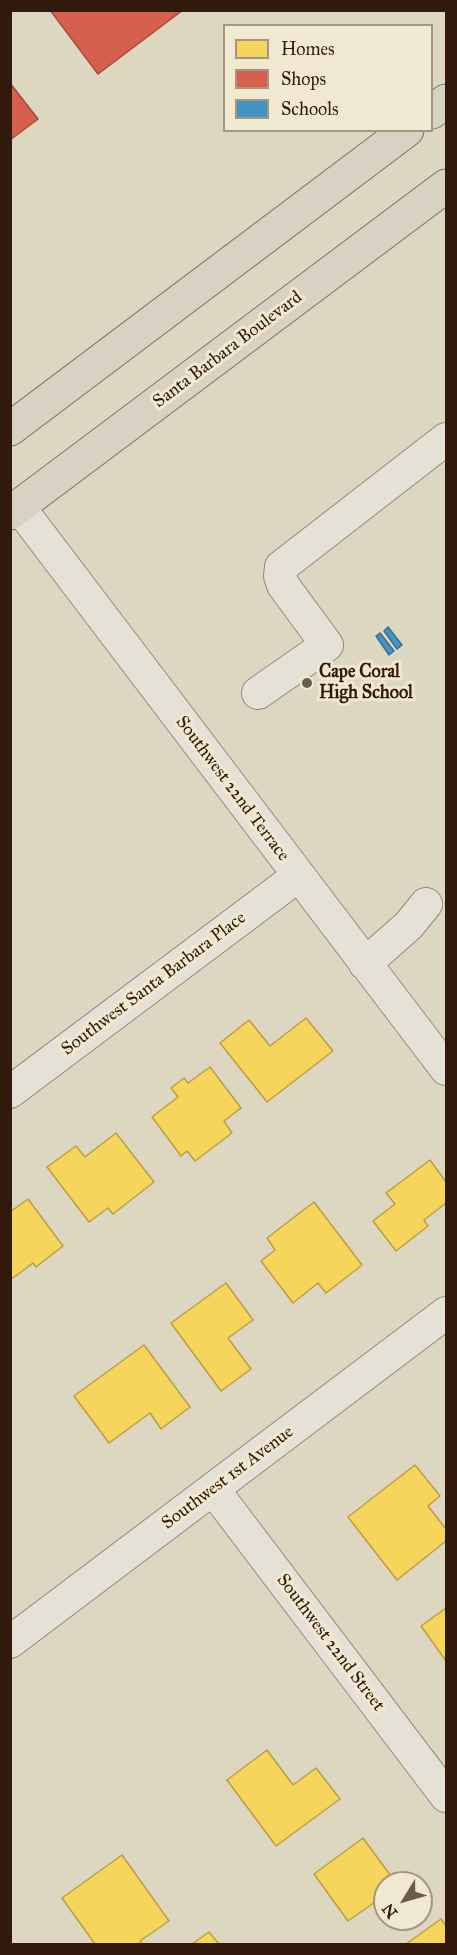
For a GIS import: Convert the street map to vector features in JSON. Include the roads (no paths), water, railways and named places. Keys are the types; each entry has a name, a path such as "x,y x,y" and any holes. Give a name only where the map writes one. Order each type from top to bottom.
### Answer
{"main road":[{"path":"433,111 447,101"},
{"path":"10,429 404,132"},
{"name":"Santa Barbara Boulevard","path":"15,510 447,186"}],"street":[{"path":"258,693 327,645 283,585 280,576 281,567 447,439"},
{"name":"Southwest 22nd Terrace","path":"15,510 447,1069"},
{"name":"Southwest Santa Barbara Place","path":"10,1092 298,876"},
{"path":"365,964 409,925 426,904"},
{"name":"Southwest 1st Avenue","path":"10,1642 447,1313"},
{"name":"Southwest 22nd Street","path":"213,1489 447,1796"}],"place":[{"name":"Cape Coral High School","path":"307,683"}]}
